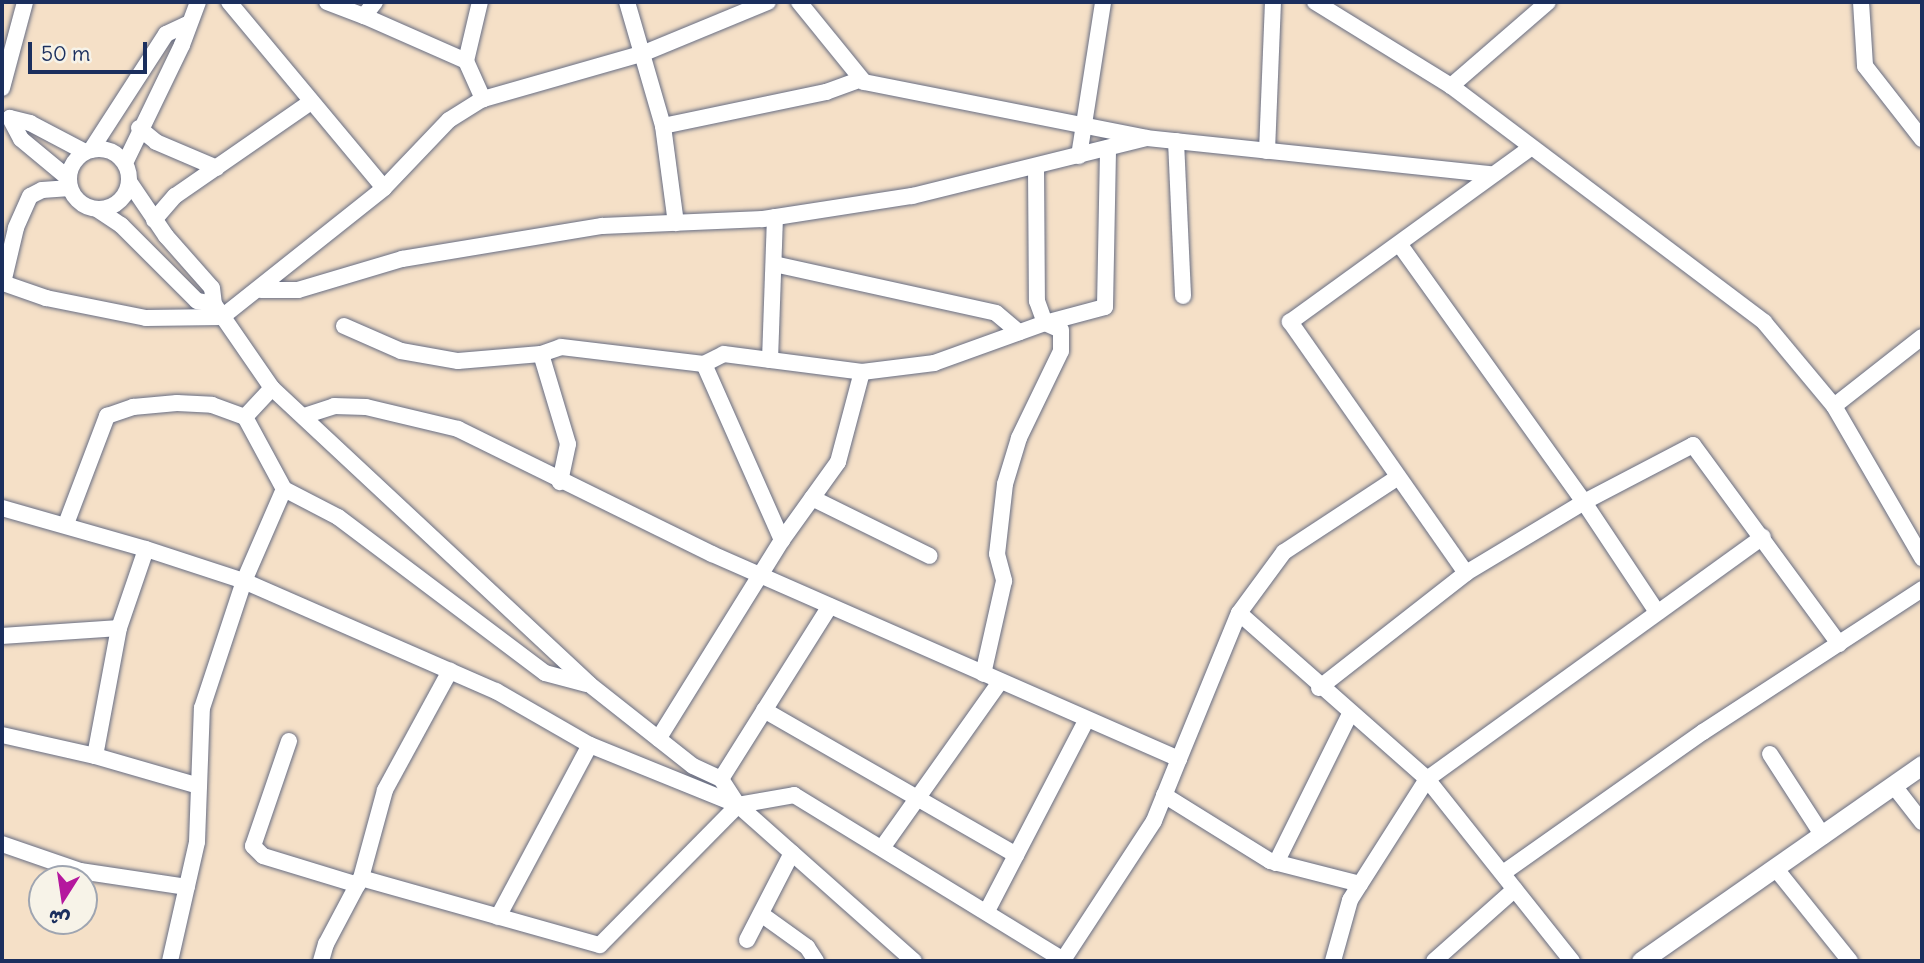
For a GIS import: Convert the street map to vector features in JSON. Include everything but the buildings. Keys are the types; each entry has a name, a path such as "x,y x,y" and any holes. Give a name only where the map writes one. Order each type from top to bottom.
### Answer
{"main road":[{"path":"1641,961 1824,836 1922,765"}],"street":[{"path":"2,88 25,2"},
{"path":"125,163 139,128 182,45 187,24 198,2"},
{"path":"229,2 384,188"},
{"path":"327,2 466,61"},
{"path":"364,16 375,2"},
{"path":"480,2 466,61 483,99"},
{"path":"627,2 663,126 676,223"},
{"path":"69,183 30,196 16,228 2,283 46,298 146,318 208,321 218,311 261,290 384,188 449,120 483,99 644,54 768,2"},
{"path":"799,2 859,80"},
{"path":"1079,156 1102,2"},
{"path":"1267,151 1273,2"},
{"path":"1315,2 1451,86 1764,322 1834,406 1922,558"},
{"path":"1451,86 1548,2"},
{"path":"1861,2 1865,66 1922,139"},
{"path":"69,183 75,160 88,151 166,34 187,24"},
{"path":"663,126 826,92 859,80 1084,123 1146,138 1490,174"},
{"path":"154,220 175,196 311,102"},
{"path":"6,116 30,123 88,151 110,150 125,163 130,183 154,220 212,288 218,311 272,388 589,684 693,766 721,779 738,805 914,961"},
{"path":"6,116 21,139 69,183 82,204 97,209 121,225 197,301 218,311"},
{"path":"139,128 156,142 217,168"},
{"path":"261,290 298,290 402,259 602,226 775,217 912,196 1146,138"},
{"path":"1176,141 1183,296"},
{"path":"344,326 401,351 458,361 541,354 561,347 704,364 724,354 862,372 934,363 1045,323 1105,307 1108,148"},
{"path":"1466,573 1290,321 1399,244 1490,174 1530,148"},
{"path":"983,674 1003,581 997,554 1006,484 1019,438 1061,351 1060,330 1045,323 1037,301 1036,167"},
{"path":"97,209 120,201 130,183"},
{"path":"770,360 775,217"},
{"path":"1399,244 1584,502 1657,612"},
{"path":"774,264 996,313 1019,332"},
{"path":"1834,406 1922,337"},
{"path":"541,354 568,444 561,482"},
{"path":"704,364 782,540"},
{"path":"658,739 782,540 838,463 862,372"},
{"path":"245,417 272,388"},
{"path":"66,524 107,416 133,407 177,403 212,405 245,417 284,489 338,517 545,673 589,684"},
{"path":"304,416 334,405 366,407 458,429 561,482 760,576 1179,759"},
{"path":"1320,688 1466,573 1584,502 1693,445 1839,644"},
{"path":"2,508 66,524 244,581 496,691 590,745 738,805 794,795 987,911 1064,961 1154,821 1239,613 1284,552 1398,477"},
{"path":"170,961 197,842 202,708 244,581 284,489"},
{"path":"812,498 930,556"},
{"path":"1333,961 1350,900 1427,779 1763,537"},
{"path":"95,756 119,628 146,549"},
{"path":"1503,873 1703,732 1922,589"},
{"path":"721,779 830,606"},
{"path":"1239,613 1320,688 1427,779 1572,961"},
{"path":"2,636 119,628"},
{"path":"321,961 359,882 385,790 450,671"},
{"path":"882,848 1000,682"},
{"path":"764,710 1016,855"},
{"path":"1276,863 1350,714"},
{"path":"987,911 1087,719"},
{"path":"2,735 95,756 199,786"},
{"path":"289,741 253,846 263,856 600,945 738,805"},
{"path":"498,917 590,745"},
{"path":"1770,754 1824,836"},
{"path":"1894,786 1922,822"},
{"path":"1164,796 1276,863 1360,884"},
{"path":"2,844 80,871 187,887"},
{"path":"747,940 792,853"},
{"path":"1776,869 1850,961"},
{"path":"1434,961 1515,888"},
{"path":"761,914 807,947 816,961"}]}
